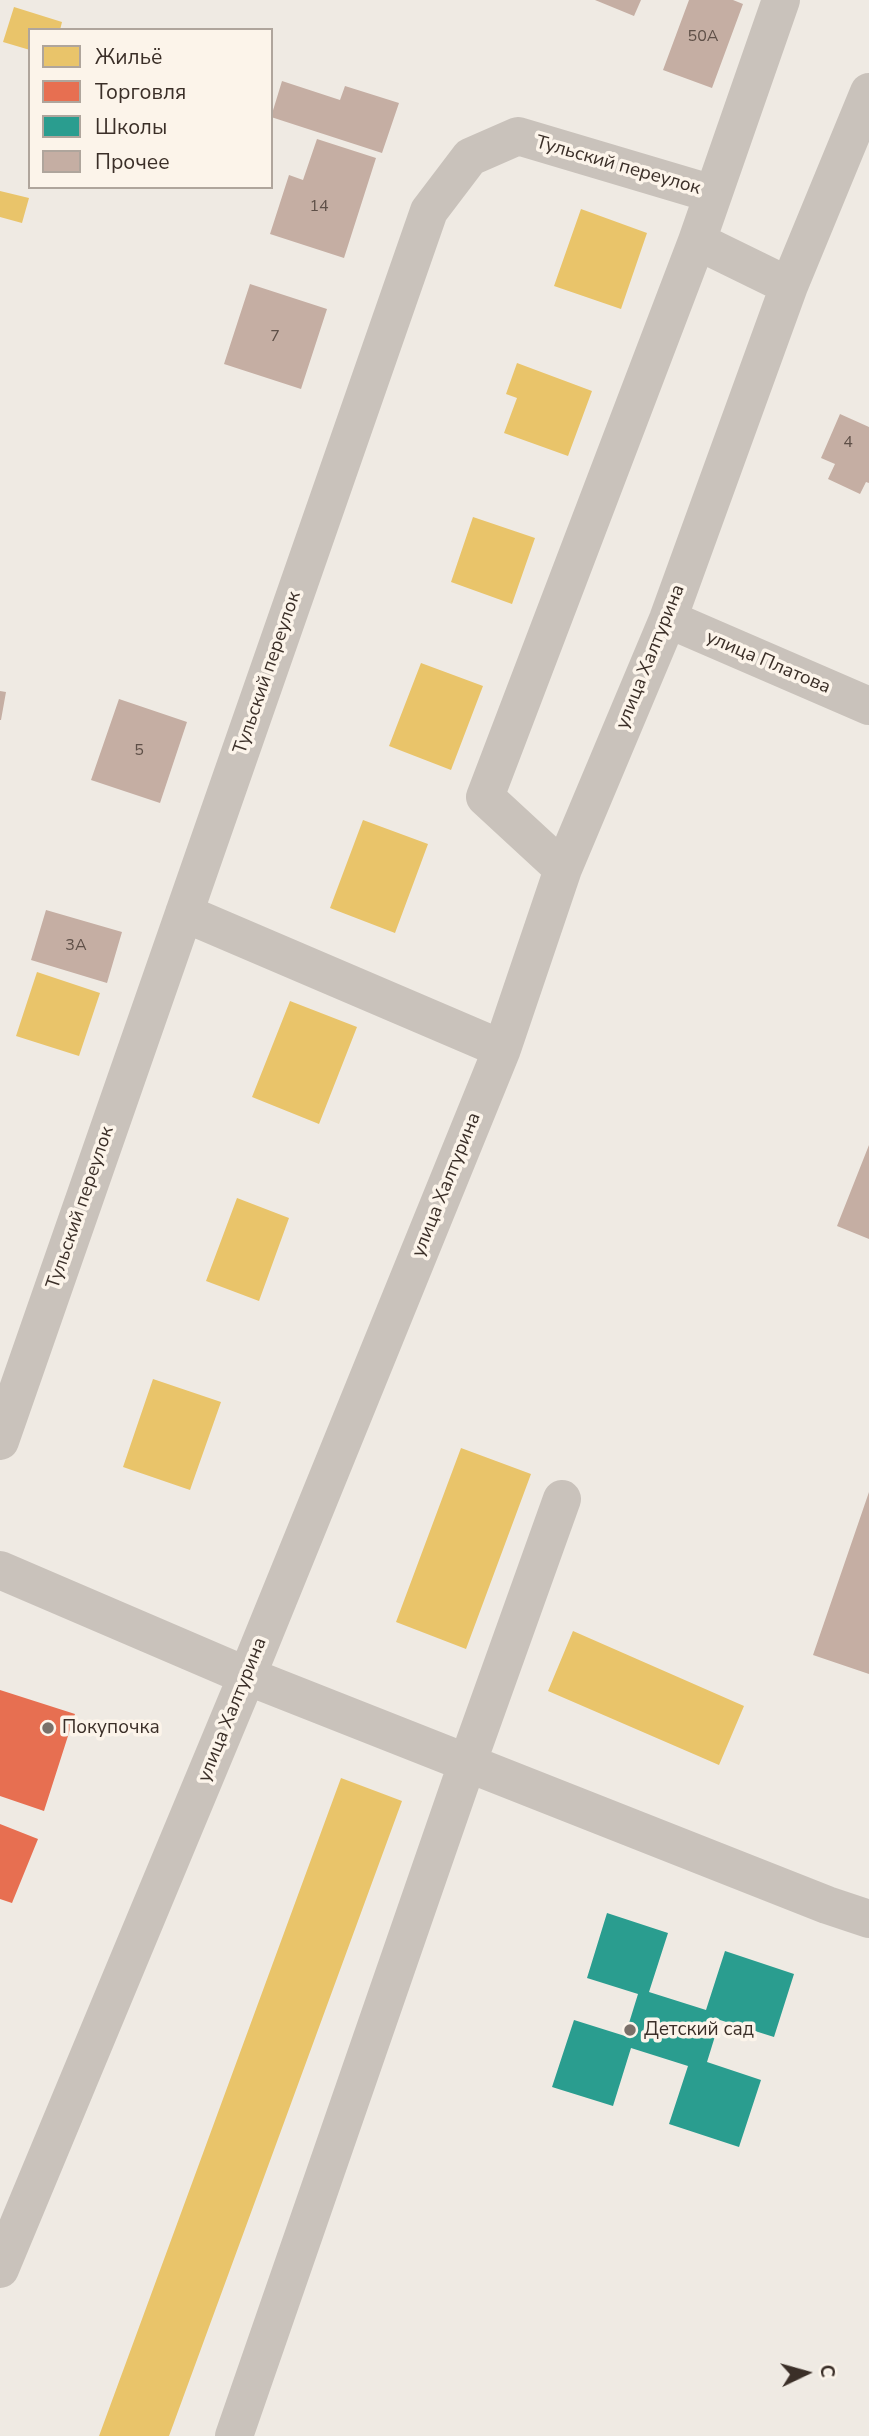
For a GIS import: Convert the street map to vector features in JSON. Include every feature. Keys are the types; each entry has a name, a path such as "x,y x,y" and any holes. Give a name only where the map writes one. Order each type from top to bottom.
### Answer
{"street":[{"path":"563,869 485,797 697,241 781,0"},
{"name":"улица Халтурина","path":"0,2269 247,1676 502,1049 563,869 668,619 789,286 869,92"},
{"name":"Тульский переулок","path":"0,1441 429,211 470,157 518,136 713,194"},
{"path":"697,241 789,286"},
{"name":"улица Платова","path":"668,619 869,706"},
{"path":"184,913 502,1049"},
{"path":"234,2436 467,1764 562,1499"},
{"path":"0,1570 247,1676 827,1905 869,1919"}],"building: Жильё":[{"path":"14,7 62,22 60,28 28,28 28,49 3,42"},
{"path":"0,191 29,198 22,223 0,217"},
{"path":"581,209 647,233 621,309 554,286"},
{"path":"517,363 592,391 568,456 504,433 517,398 506,394"},
{"path":"473,517 535,538 512,604 451,582"},
{"path":"421,663 483,686 451,770 389,746"},
{"path":"363,820 428,844 395,933 330,908"},
{"path":"37,972 100,993 79,1056 16,1036"},
{"path":"290,1001 357,1027 319,1124 252,1097"},
{"path":"237,1198 289,1218 259,1301 206,1281"},
{"path":"153,1379 221,1402 190,1490 123,1467"},
{"path":"461,1448 531,1474 466,1649 396,1622"},
{"path":"573,1631 744,1706 719,1765 548,1691"},
{"path":"341,1778 402,1801 169,2436 99,2436"}],"building: Торговля":[{"path":"0,1690 75,1714 44,1811 0,1796"},
{"path":"0,1824 38,1839 12,1903 0,1899"}],"building: Школы":[{"path":"607,1913 668,1933 649,1992 706,2010 725,1951 794,1974 774,2037 720,2020 707,2062 761,2080 739,2147 669,2124 688,2066 631,2048 613,2106 552,2087 574,2020 625,2036 638,1994 587,1978"}],"building: Прочее":[{"path":"595,0 641,0 634,16"},
{"path":"689,0 733,0 743,4 712,88 663,70"},
{"path":"282,81 340,100 345,86 399,103 382,153 273,118"},
{"path":"317,139 376,158 344,258 270,234 289,175 303,180"},
{"path":"250,284 327,309 301,389 224,364"},
{"path":"840,414 869,427 869,483 866,482 860,494 828,479 835,464 821,458"},
{"path":"0,691 6,692 1,720 0,720"},
{"path":"119,699 187,722 160,803 91,780"},
{"path":"46,910 122,932 107,983 31,960"},
{"path":"869,1145 869,1239 837,1226"},
{"path":"869,1492 869,1674 813,1655"}],"place":[{"name":"Покупочка","path":"48,1728"},
{"name":"Детский сад","path":"630,2030"}]}
